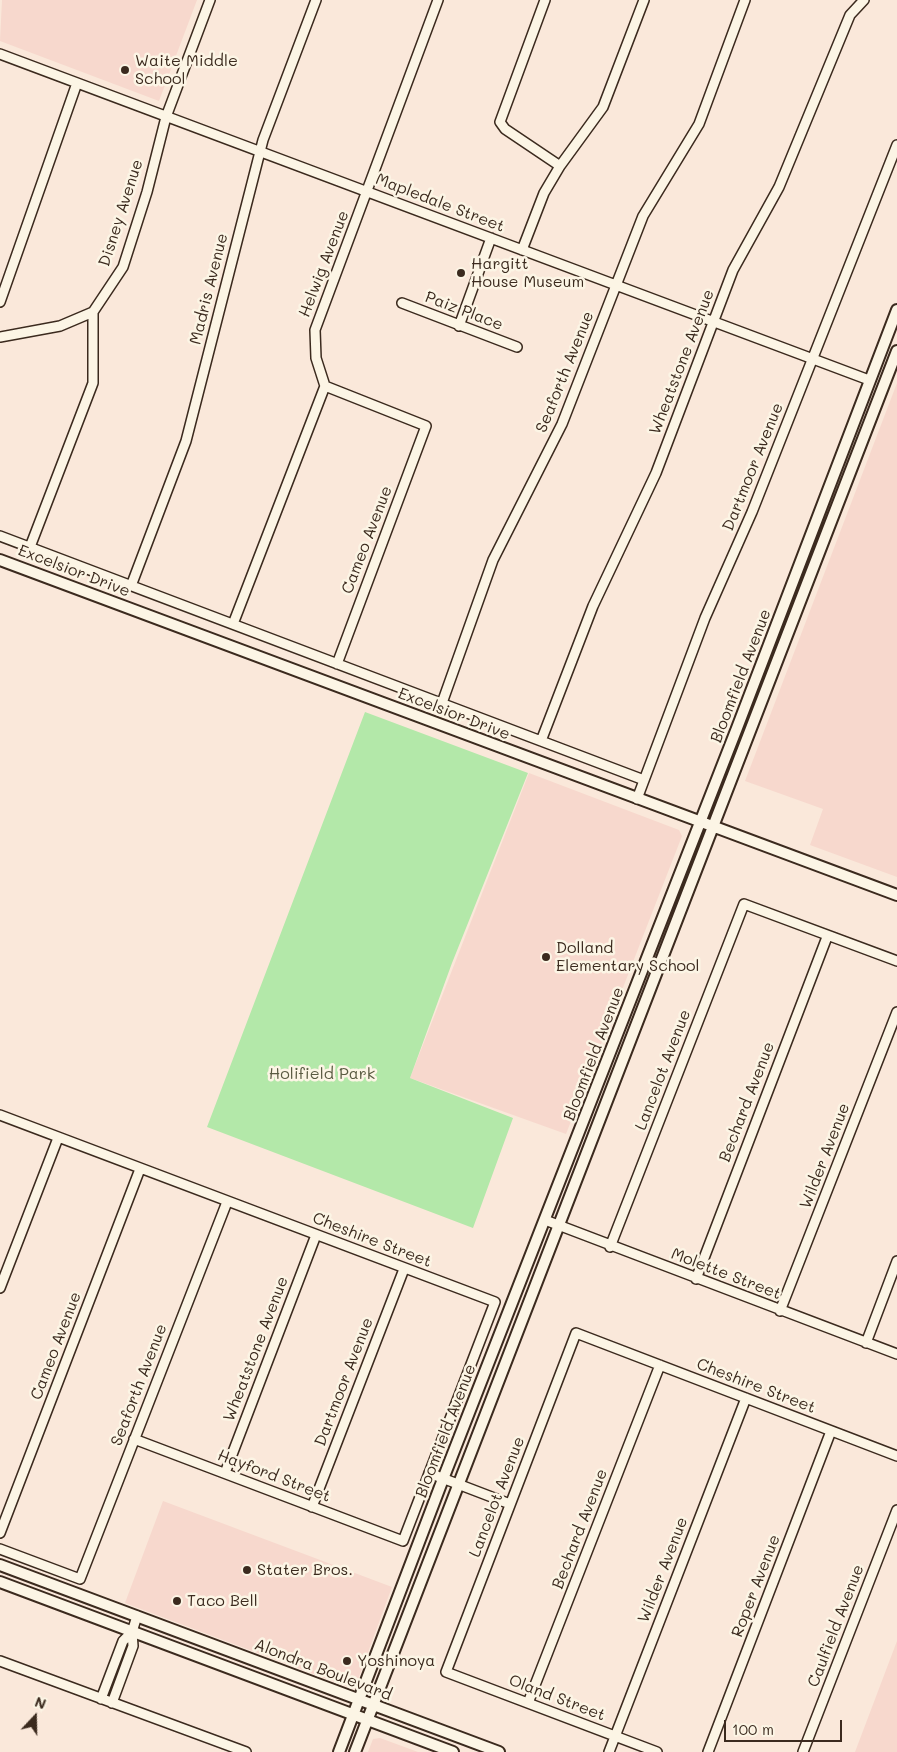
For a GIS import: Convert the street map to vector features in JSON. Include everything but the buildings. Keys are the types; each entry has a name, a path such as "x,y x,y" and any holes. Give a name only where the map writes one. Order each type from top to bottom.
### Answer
{"main road":[{"name":"Bloomfield Avenue","path":"339,1752 443,1479 897,310"},
{"name":"Bloomfield Avenue","path":"355,1752 897,351"},
{"path":"878,399 876,389 869,380 887,376"},
{"path":"848,438 866,434 855,419"},
{"name":"Excelsior Drive","path":"0,560 897,895"},
{"name":"Alondra Boulevard","path":"0,1565 498,1752"},
{"name":"Alondra Boulevard","path":"0,1582 453,1752"},
{"path":"399,1596 413,1602"},
{"path":"225,1666 231,1652"}],"street":[{"name":"Disney Avenue","path":"93,312 123,267 147,192 166,117 210,0"},
{"name":"Madris Avenue","path":"131,586 186,441 260,152 316,0"},
{"name":"Helwig Avenue","path":"325,386 316,358 315,330 438,0"},
{"path":"545,0 500,122 506,129 560,166"},
{"path":"522,250 544,193 560,166 603,107 644,0"},
{"name":"Seaforth Avenue","path":"442,703 493,560 562,424 643,216 699,124 746,0"},
{"name":"Wheatstone Avenue","path":"541,741 593,606 656,473 733,270 778,188 850,15 864,0"},
{"name":"Mapledale Street","path":"0,54 869,380"},
{"path":"0,302 77,83"},
{"name":"Dartmoor Avenue","path":"636,799 705,618 752,512 897,145"},
{"path":"459,326 491,238"},
{"name":"Paiz Place","path":"402,303 517,347"},
{"path":"0,337 60,326 93,312 93,383 30,547"},
{"path":"233,624 325,386"},
{"name":"Cameo Avenue","path":"325,386 426,426 337,664"},
{"name":"Excelsior Drive","path":"0,536 644,780"},
{"name":"Lancelot Avenue","path":"610,1246 744,904 827,937"},
{"path":"827,937 897,961"},
{"name":"Bechard Avenue","path":"696,1279 827,937"},
{"name":"Wilder Avenue","path":"780,1311 897,1012"},
{"name":"Cheshire Street","path":"0,1116 495,1302 403,1541"},
{"path":"0,1288 58,1138"},
{"name":"Cameo Avenue","path":"0,1533 140,1169"},
{"name":"Seaforth Avenue","path":"0,1549 80,1579 227,1202"},
{"name":"Molette Street","path":"545,1220 897,1354"},
{"name":"Wheatstone Avenue","path":"224,1474 316,1235"},
{"path":"866,1343 897,1261"},
{"name":"Dartmoor Avenue","path":"312,1507 404,1269"},
{"name":"Lancelot Avenue","path":"446,1672 576,1333"},
{"name":"Cheshire Street","path":"576,1333 897,1456"},
{"name":"Bechard Avenue","path":"528,1703 660,1365"},
{"name":"Wilder Avenue","path":"609,1752 746,1398"},
{"name":"Roper Avenue","path":"708,1752 831,1431"},
{"name":"Hayford Street","path":"134,1439 403,1541"},
{"path":"429,1474 510,1504"},
{"name":"Caulfield Avenue","path":"803,1752 897,1510"},
{"path":"107,1701 133,1646 132,1632 138,1616"},
{"path":"0,1661 246,1752"},
{"name":"Oland Street","path":"446,1672 657,1752"}],"shaded area":[{"name":"Waite Middle School","path":"2,0 197,0 159,101 0,41"},
{"path":"897,383 897,877 810,845 823,809 745,781"},
{"name":"Dolland Elementary School","path":"529,773 679,830 682,836 566,1134 410,1078"},
{"path":"163,1501 392,1587 357,1682 348,1687 125,1603"},
{"path":"897,1641 897,1752 855,1752"},
{"path":"380,1738 418,1752 368,1752 373,1739"}],"green space":[{"name":"Holifield Park","path":"365,712 528,773 452,963 410,1078 513,1118 473,1228 207,1127"}],"place":[{"name":"Waite Middle School","path":"125,70"},
{"name":"Hargitt House Museum","path":"461,273"},
{"name":"Dolland Elementary School","path":"546,957"},
{"name":"Stater Bros.","path":"247,1570"},
{"name":"Taco Bell","path":"177,1601"},
{"name":"Yoshinoya","path":"347,1661"}]}
